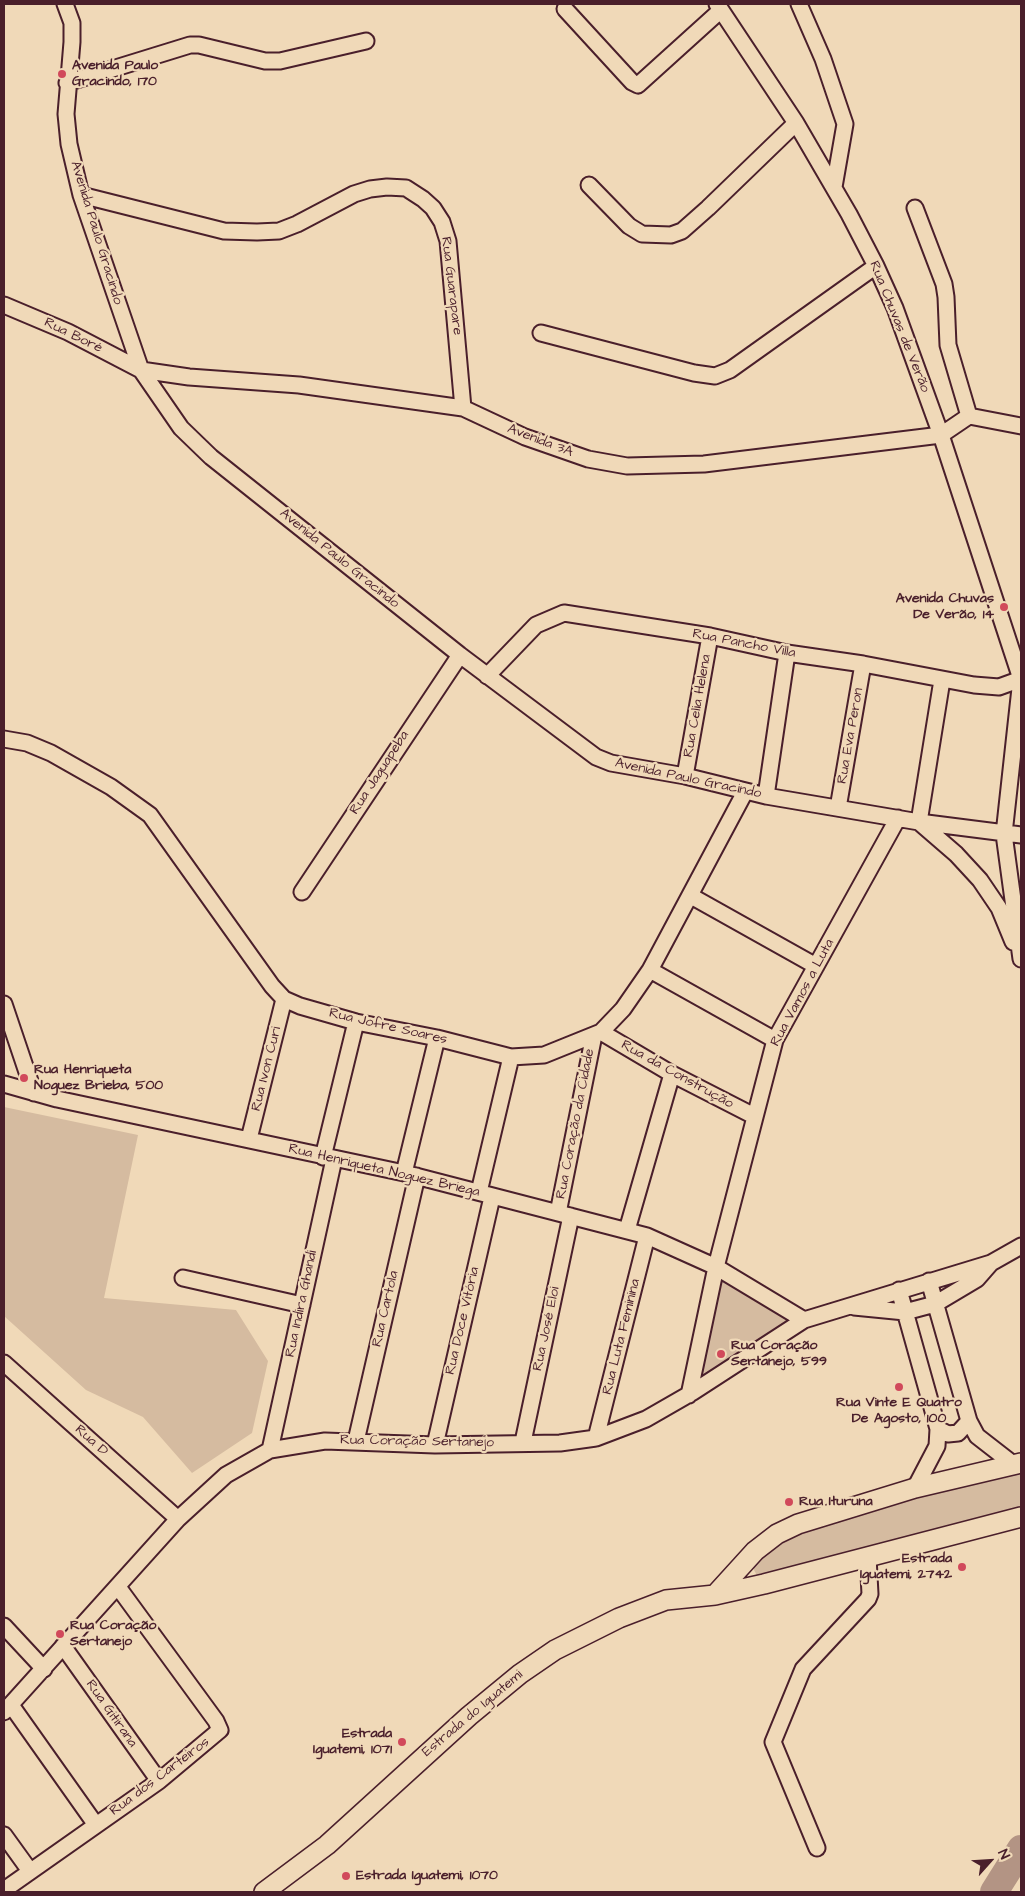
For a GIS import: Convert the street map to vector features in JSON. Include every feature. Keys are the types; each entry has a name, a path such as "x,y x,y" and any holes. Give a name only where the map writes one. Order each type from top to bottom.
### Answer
{"main road":[{"path":"715,1595 755,1551 776,1534 798,1524 915,1488 1017,1464"},
{"name":"Estrada do Iguatemi","path":"264,1892 326,1845 469,1716 520,1674 555,1650 619,1618 666,1600 715,1595 764,1584 1021,1518"},
{"path":"755,1551 754,1570 764,1584"}],"street":[{"name":"Avenida Paulo Gracindo","path":"65,4 72,23 66,114 69,144 82,195 141,370 181,428 211,457 460,655 596,757 611,763 685,776 766,796 919,822 1021,835"},
{"path":"799,4 823,59 845,124 834,187"},
{"path":"565,9 632,82 638,85 719,7"},
{"name":"Rua Chuvas de Verão","path":"719,7 796,123 834,187 876,266 894,308 941,435 1021,678"},
{"path":"67,83 190,45 199,45 266,61 280,61 366,41"},
{"path":"589,185 629,226 642,234 671,235 682,231 708,208 796,123"},
{"name":"Rua Guarapare","path":"82,195 224,231 256,232 279,231 297,224 354,194 370,189 406,188 424,199 433,208 442,222 448,241 463,408"},
{"path":"915,208 944,284 948,345 969,416"},
{"path":"541,334 700,374 715,376 730,370 876,266"},
{"name":"Rua Boré","path":"4,305 68,332 141,370"},
{"name":"Avenida 3A","path":"141,370 189,377 299,385 463,408 525,437 552,447 588,459 627,466 704,464 941,435"},
{"path":"941,435 969,416 1021,426"},
{"name":"Rua Pancho Villa","path":"487,676 536,625 564,613 710,636 787,653 864,664 942,680 998,687 1021,678"},
{"name":"Rua Celia Helena","path":"685,776 710,636"},
{"path":"766,796 787,653"},
{"name":"Rua Jaguapeba","path":"302,892 460,655"},
{"name":"Rua Eva Peron","path":"838,808 864,664"},
{"path":"1021,678 1020,705 1004,834 1021,959"},
{"path":"942,680 919,822 956,854 991,895 1021,964"},
{"name":"Rua Jofre Soares","path":"4,739 27,743 51,753 111,787 150,815 272,986 284,998 300,1006 356,1022 437,1038 511,1057 524,1058 544,1054 597,1034 623,1009 650,970 745,792"},
{"name":"Rua Vamos a Luta","path":"688,1395 716,1267 775,1040 898,818"},
{"path":"691,896 816,966"},
{"path":"650,970 775,1040"},
{"name":"Rua Ivon Curi","path":"249,1140 284,998"},
{"path":"4,1004 34,1093"},
{"name":"Rua Indira Ghandi","path":"270,1450 302,1305 328,1158 356,1022"},
{"name":"Rua da Construção","path":"597,1034 754,1116"},
{"name":"Rua Coração da Cidade","path":"565,1215 597,1034"},
{"name":"Rua Cartola","path":"356,1441 437,1038"},
{"name":"Rua Doce Vitória","path":"435,1445 511,1057"},
{"path":"627,1230 672,1074"},
{"name":"Rua Henriqueta Noguez Briega","path":"4,1084 34,1093 410,1175 627,1230 647,1236 716,1267 804,1320"},
{"name":"Rua José Eloi","path":"523,1442 565,1215"},
{"name":"Rua Luta Feminina","path":"596,1438 647,1236"},
{"name":"Rua Coração Sertanejo","path":"7,1708 118,1587 178,1518 226,1475 270,1450 325,1442 356,1441 435,1445 523,1442 560,1443 596,1438 646,1419 688,1395 804,1320 991,1263 1021,1246"},
{"name":"Rua Coração Sertanejo","path":"845,1307 905,1312 935,1304 977,1279 991,1263"},
{"path":"183,1278 302,1305"},
{"path":"929,1281 969,1421 977,1436 1017,1464"},
{"path":"899,1290 938,1429 937,1446 915,1488"},
{"name":"Rua D","path":"4,1363 178,1518"},
{"path":"938,1429 948,1434 958,1433 969,1421"},
{"path":"817,1848 773,1742 774,1734 803,1669 868,1600 870,1594 868,1557"},
{"name":"Rua dos Carteiros","path":"4,1890 159,1781 220,1730 219,1725 118,1587"},
{"path":"4,1626 44,1669"},
{"name":"Rua Gitirana","path":"63,1646 159,1781"},
{"path":"7,1708 96,1825"},
{"path":"4,1835 30,1871"}],"shaded area":[{"path":"4,1107 138,1135 104,1298 236,1310 268,1361 252,1433 192,1473 143,1417 86,1390 4,1316"},
{"path":"717,1269 801,1321 691,1393"},
{"path":"1021,1463 1021,1517 759,1579 754,1570 753,1562 777,1534"}],"waterway":[{"path":"994,1892 1021,1849"}],"place":[{"name":"Avenida Paulo Gracindo, 170","path":"62,74"},
{"name":"Avenida Chuvas De Verão, 14","path":"1004,607"},
{"name":"Rua Henriqueta Noguez Brieba, 500","path":"24,1078"},
{"name":"Rua Coração Sertanejo, 599","path":"721,1354"},
{"name":"Rua Vinte E Quatro De Agosto, 100","path":"899,1387"},
{"name":"Rua Ituruna","path":"789,1502"},
{"name":"Estrada Iguatemi, 2742","path":"962,1567"},
{"name":"Rua Coração Sertanejo","path":"60,1634"},
{"name":"Estrada Iguatemi, 1071","path":"402,1742"},
{"name":"Estrada Iguatemi, 1070","path":"346,1876"}]}
